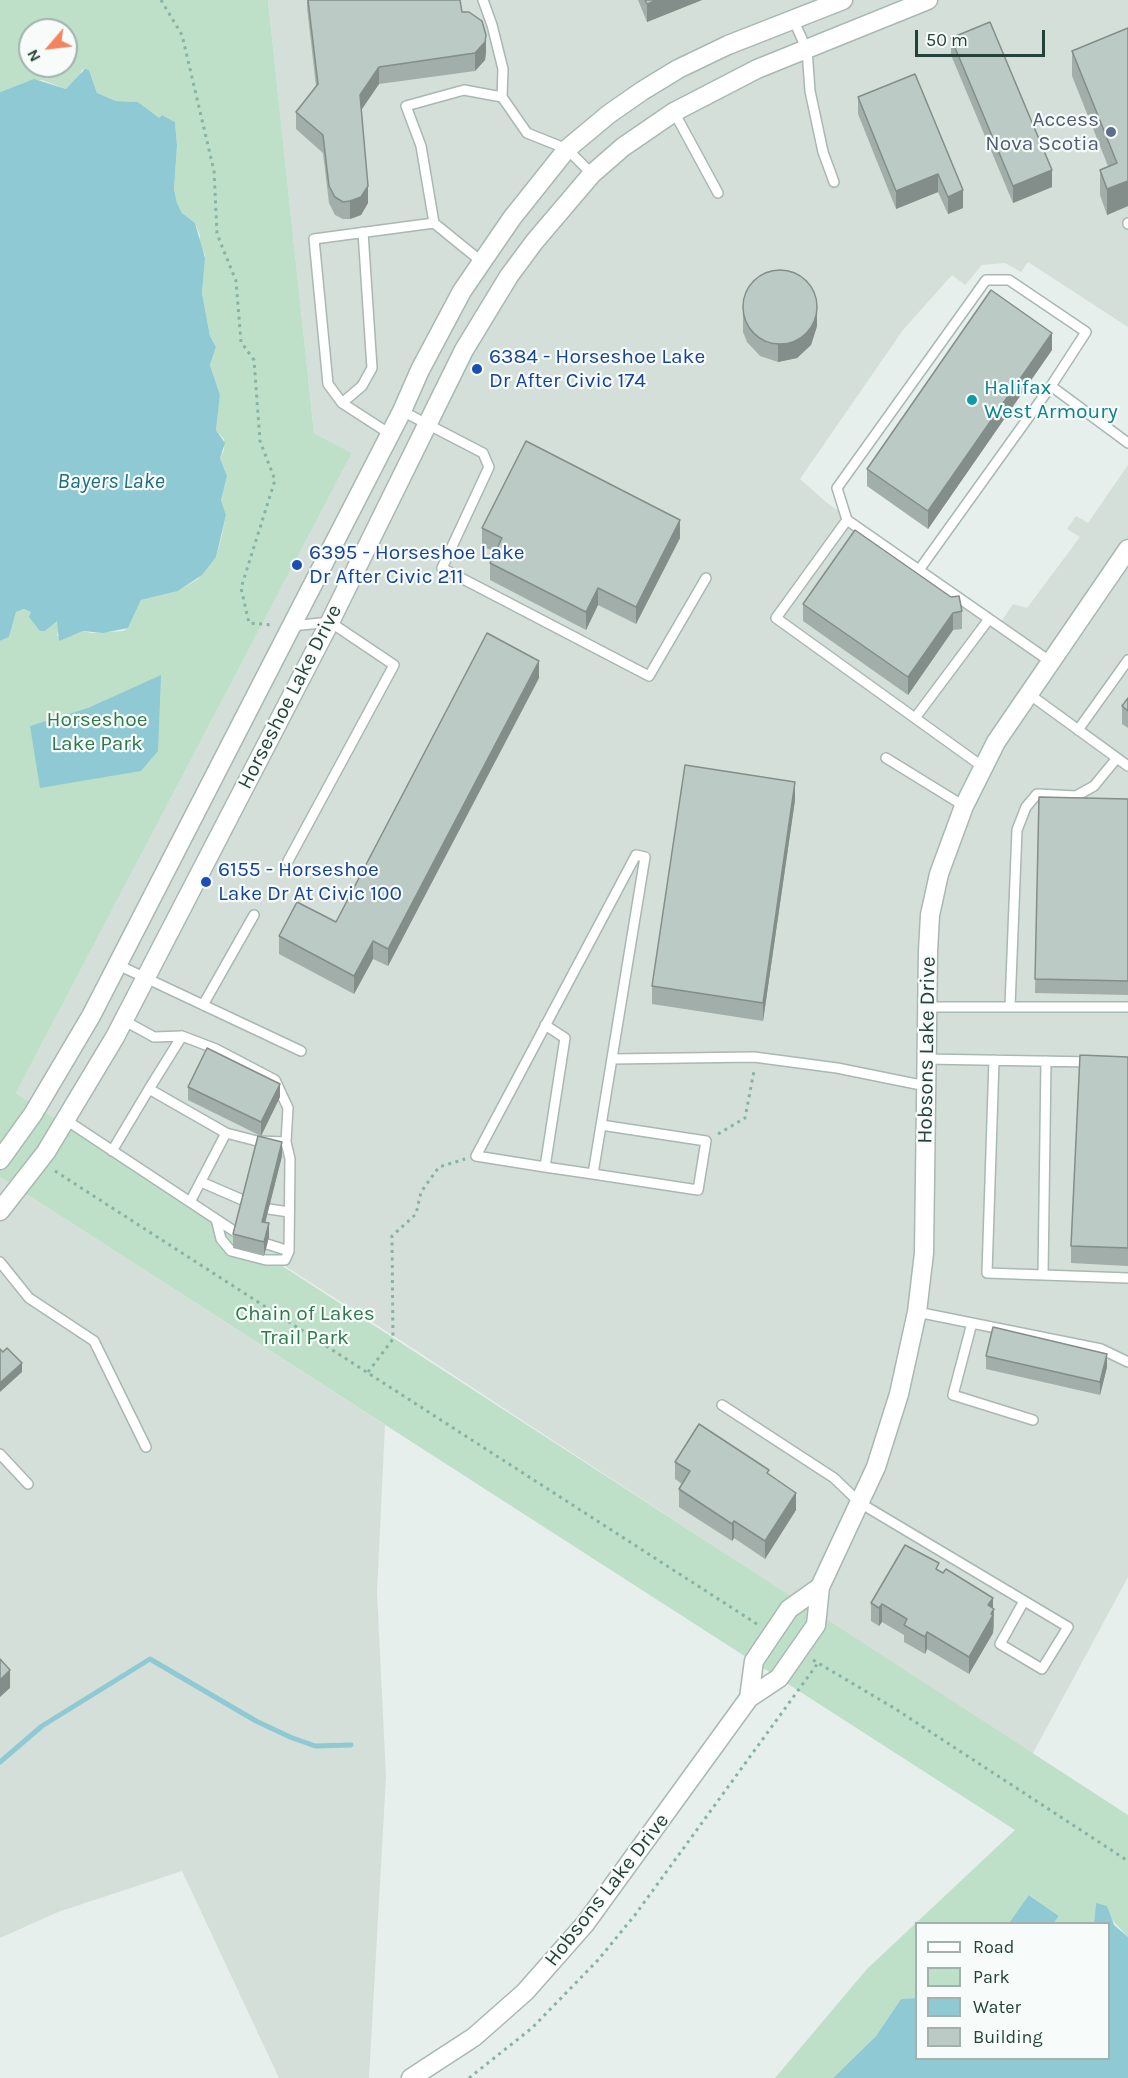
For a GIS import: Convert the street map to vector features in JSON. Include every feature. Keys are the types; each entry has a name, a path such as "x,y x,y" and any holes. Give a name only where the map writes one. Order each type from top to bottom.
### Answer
{"street":[{"name":"Horseshoe Lake Drive","path":"0,1160 68,1057 402,411 420,370 462,291 512,218 567,149 609,114 678,69 728,45 843,0"},
{"name":"Horseshoe Lake Drive","path":"0,1211 40,1161 123,1020 330,622 464,350 509,276 562,207 592,174 623,147 674,112 729,82 926,0"},
{"name":"Hobsons Lake Drive","path":"411,2078 474,2037 525,1992 585,1924 749,1698 779,1678 816,1625 820,1587 876,1467 899,1394 917,1312 924,1253 930,915 939,873 964,806 983,767 1029,694 1128,549"},
{"name":"Hobsons Lake Drive","path":"749,1698 754,1661 789,1609 820,1587"}],"lane":[{"path":"483,0 503,69 501,98 527,133 567,149 592,174"},
{"path":"793,19 807,50 810,91 823,152 834,182"},
{"path":"482,262 434,222 421,146 406,106 464,90 501,98"},
{"path":"674,112 718,193"},
{"path":"390,434 342,403 328,384 314,239 434,222"},
{"path":"342,403 362,386 372,368 363,232"},
{"path":"919,570 1051,386 1086,332 1009,280 986,280 837,488 847,520 1051,662"},
{"path":"1051,386 1128,443"},
{"path":"402,411 483,453 489,467 442,568 649,676 706,578"},
{"path":"847,520 776,618 983,767"},
{"path":"915,718 989,619"},
{"path":"288,861 394,665 330,622 290,626"},
{"path":"1078,730 1128,660"},
{"path":"1029,694 1128,766"},
{"path":"886,758 964,806"},
{"path":"1011,1006 1017,831 1026,807 1037,794 1076,796 1094,786 1117,758"},
{"path":"593,1174 601,1125 612,1059 645,857 636,855 476,1156 545,1167 698,1190 706,1141 601,1125"},
{"path":"203,1005 254,915"},
{"path":"116,964 301,1051"},
{"path":"927,1007 1128,1007"},
{"path":"123,1020 154,1037 182,1036 216,1049 275,1080 288,1108 286,1142 290,1159 289,1251 285,1260 266,1260 231,1251 221,1239 216,1219"},
{"path":"545,1025 565,1038 545,1167"},
{"path":"112,1151 182,1036"},
{"path":"612,1059 754,1057 837,1068 926,1086"},
{"path":"926,1059 1104,1062"},
{"path":"994,1060 987,1273 1128,1278"},
{"path":"1043,1275 1046,1061"},
{"path":"149,1089 226,1133 257,1141 286,1142"},
{"path":"66,1120 237,1233"},
{"path":"190,1202 226,1133"},
{"path":"201,1182 244,1202"},
{"path":"269,1209 289,1212"},
{"path":"267,1244 289,1251"},
{"path":"0,1262 29,1298 94,1341 146,1447"},
{"path":"917,1312 1101,1349 1128,1362"},
{"path":"972,1323 953,1395 1033,1420"},
{"path":"722,1405 834,1478 860,1503 1068,1627 1042,1669 1000,1644 1024,1601"},
{"path":"0,1455 28,1484"}],"path":[{"path":"161,0 182,35 214,171 217,234 236,281 242,342 254,360 260,441 275,480 241,588 249,623 290,626"},
{"path":"706,1141 745,1118 754,1077 754,1057"},
{"path":"368,1372 393,1339 392,1236 416,1214 421,1192 438,1167 476,1156"},
{"path":"40,1161 772,1634"},
{"path":"799,1650 894,1708 1128,1861"},
{"path":"469,2078 531,2028 598,1960 635,1915 818,1663"}],"shaded area":[{"path":"268,0 1128,0 1128,327 1028,262 1021,272 1005,263 982,265 965,285 952,275 903,330 800,479 826,502 999,625 1013,604 1027,608 1080,537 1067,529 1076,516 1088,523 1128,465 1128,1577 1032,1755 400,1340 16,1093 352,453 314,433"},
{"path":"0,1177 385,1425 377,1592 386,1777 369,2078 279,2078 182,1871 58,1912 0,1938"}],"green space":[{"path":"0,0 268,0 314,433 352,453 16,1093 1128,1815 1128,1937 1096,1903 1094,1922 1055,1922 1059,1916 1030,1895 1010,1922 917,1922 1015,1830 0,1177 0,641 9,637 16,612 24,609 31,612 45,631 56,620 59,626 57,636 73,635 83,631 91,633 123,631 128,628 141,600 178,591 198,579 216,557 226,515 221,500 227,476 220,458 224,450 224,439 216,430 220,395 210,365 216,347 210,336 202,293 205,255 199,244 200,235 195,223 182,213 177,203 174,189 177,146 175,122 162,115 159,119 138,102 116,101 97,93 89,70 82,70 79,78 66,89 42,80 24,83 0,92"},
{"path":"915,1924 915,1998 901,1999 876,2036 833,2078 775,2078 867,1969"}],"water":[{"name":"Bayers Lake","path":"85,69 89,70 97,93 116,101 138,102 159,118 162,115 175,122 177,146 174,189 177,203 182,213 195,223 205,258 202,293 210,336 216,347 210,365 220,395 216,430 225,443 220,458 227,476 221,500 226,515 216,557 202,575 178,591 141,600 128,628 103,633 83,631 59,641 57,621 45,631 40,631 29,617 31,612 24,609 16,612 9,637 0,641 0,92 34,79 66,89"},
{"path":"161,675 158,751 141,771 40,788 30,726 88,708"},
{"path":"1029,1895 1059,1916 1055,1922 1010,1922"},
{"path":"1096,1903 1107,1906 1114,1925 1128,1937 1128,2078 833,2078 876,2036 901,1999 915,1998 915,2060 1110,2060 1110,1922 1094,1922"}],"building":[{"path":"308,0 460,0 462,12 469,12 482,21 486,35 485,42 475,53 379,67 360,95 368,186 361,197 350,201 343,202 335,197 329,186 323,135 296,112 318,84"},
{"path":"645,0 657,0 647,4"},
{"path":"990,22 1052,170 1013,186 951,38"},
{"name":"Access Nova Scotia","path":"1128,28 1128,181 1107,189 1100,170 1117,163 1072,51"},
{"path":"915,74 963,190 948,197 938,174 896,191 858,97"},
{"path":"780,270 794,273 806,281 814,293 817,307 814,321 806,333 794,341 780,344 766,341 754,333 746,321 743,307 746,293 754,281 766,273"},
{"name":"Halifax West Armoury","path":"991,290 1052,333 928,511 867,469"},
{"path":"526,441 680,520 636,607 598,588 586,612 490,563 502,538 482,528"},
{"path":"855,530 951,597 959,596 962,611 953,613 908,677 803,604"},
{"path":"487,633 539,661 388,949 373,941 354,976 279,936 297,902 336,922"},
{"path":"1128,698 1128,711 1122,706"},
{"path":"685,765 795,782 763,1003 652,986"},
{"path":"1039,797 1128,799 1128,981 1035,979"},
{"path":"207,1048 280,1084 261,1122 188,1087"},
{"path":"1080,1055 1128,1057 1128,1248 1071,1246"},
{"path":"258,1136 282,1142 262,1222 269,1223 264,1242 233,1234"},
{"path":"993,1327 1107,1354 1100,1382 986,1356"},
{"path":"7,1348 22,1363 0,1383 0,1349 3,1352"},
{"path":"699,1424 769,1470 767,1473 796,1493 765,1541 734,1521 732,1524 679,1489 690,1471 675,1462"},
{"path":"905,1545 939,1563 936,1569 943,1573 946,1569 993,1598 988,1605 994,1609 991,1614 993,1615 969,1657 927,1632 925,1637 904,1625 907,1619 882,1604 879,1608 871,1603"},
{"path":"0,1659 10,1670 0,1680"}],"waterway":[{"path":"0,1762 42,1726 150,1659 256,1721 290,1737 315,1746 351,1745"}],"place":[{"name":"Access Nova Scotia","path":"1111,132"},
{"name":"6384 - Horseshoe Lake Dr After Civic 174","path":"477,369"},
{"name":"Halifax West Armoury","path":"972,400"},
{"name":"6395 - Horseshoe Lake Dr After Civic 211","path":"297,565"},
{"name":"6155 - Horseshoe Lake Dr At Civic 100","path":"206,882"}],"park label":[{"name":"Horseshoe Lake Park","path":"97,732"},
{"name":"Chain of Lakes Trail Park","path":"305,1326"}]}
